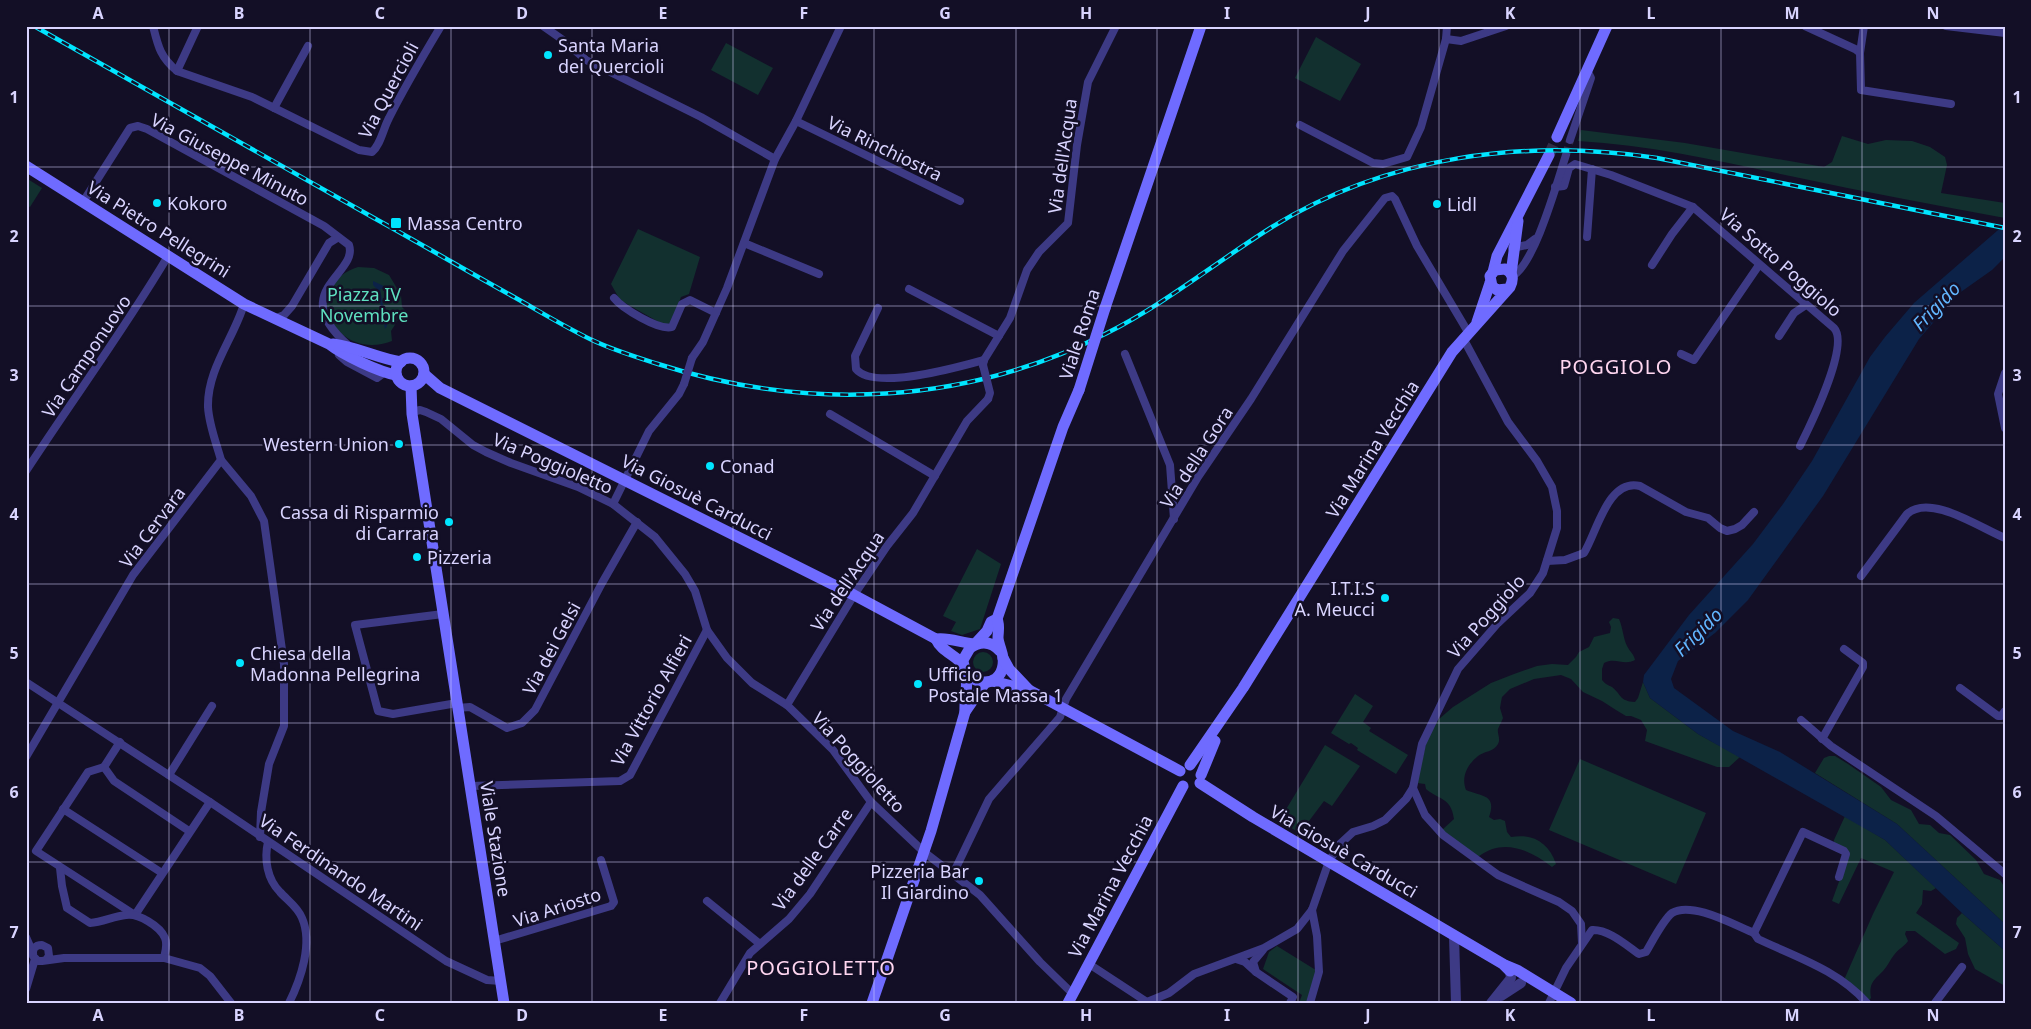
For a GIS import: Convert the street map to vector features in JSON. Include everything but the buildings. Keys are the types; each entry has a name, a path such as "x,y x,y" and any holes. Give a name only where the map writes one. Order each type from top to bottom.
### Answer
{"main road":[{"name":"Viale Roma","path":"976,644 987,631 991,622 997,619 1063,427 1079,390 1201,26"},
{"path":"1557,137 1607,26"},
{"name":"Via Marina Vecchia","path":"1477,322 1493,266 1501,247 1549,155"},
{"name":"Via Pietro Pellegrini","path":"26,166 244,304 274,319"},
{"name":"Via Marina Vecchia","path":"1512,275 1518,217"},
{"path":"1502,268 1512,275 1512,283 1507,289 1497,290 1491,277 1502,268"},
{"name":"Via Marina Vecchia","path":"1200,779 1217,737 1300,598 1452,352 1507,289"},
{"path":"274,319 391,373 401,383 411,386 420,382 424,374 422,364 410,358 401,362 396,370 391,373"},
{"path":"333,347 349,346 385,359 401,362"},
{"name":"Via Giosuè Carducci","path":"424,374 440,388 854,595 936,639 940,648 958,660 964,667"},
{"name":"Viale Stazione","path":"411,386 412,412 504,1003"},
{"name":"Via Marina Vecchia","path":"1185,768 1213,734 1284,619 1300,598"},
{"path":"965,712 988,682 1002,672 1002,655 998,637 1000,625 997,619"},
{"name":"Via Giosuè Carducci","path":"936,639 945,637 961,643 976,644"},
{"path":"872,1003 924,852 965,712 965,654 976,644 989,643 1002,655 1009,669 1029,690"},
{"path":"964,667 971,679 1029,690 1185,768 1197,768 1200,779 1194,788 1183,786 1179,780 1185,768"},
{"name":"Via Giosuè Carducci","path":"1200,779 1253,818 1329,861 1507,968 1518,970 1551,997 1571,1003"},
{"name":"Via Marina Vecchia","path":"1070,999 1183,786"},
{"path":"1454,948 1472,947"},
{"name":"Via Giosuè Carducci","path":"1520,983 1529,984 1551,997 1566,1003"}],"street":[{"name":"Via Quercioli","path":"153,26 160,52 177,71 252,98 359,150 372,152 376,148 384,126 411,76 440,27"},
{"path":"177,71 198,26"},
{"path":"543,26 586,60 701,118 775,159"},
{"path":"613,504 650,431 679,394 684,384 692,358 703,342 744,243 775,159 796,121 841,26"},
{"name":"Via dell'Acqua","path":"787,706 854,595 912,513 967,421 988,399 990,392 984,362 1010,318 1027,270 1039,252 1068,224 1077,145 1088,82 1116,26"},
{"path":"1300,125 1373,163 1383,164 1407,157 1421,127 1448,26"},
{"path":"1446,39 1467,40 1506,26"},
{"path":"1805,26 1860,53"},
{"path":"1864,26 1860,53 1861,90 1951,104"},
{"path":"1946,26 2005,33"},
{"path":"274,108 308,46"},
{"path":"1570,140 1591,78 1587,70"},
{"name":"Via Rinchiostra","path":"796,121 960,201"},
{"name":"Via Giuseppe Minuto","path":"83,202 130,128 138,126 147,129 324,226 348,245 350,255 323,296 322,306 331,327 349,346"},
{"name":"Via Sotto Poggiolo","path":"1512,275 1519,272 1528,259 1566,155"},
{"name":"Via Sotto Poggiolo","path":"1555,188 1564,186 1569,168 1572,165 1592,169 1632,182 1693,207 1837,331 1838,342 1822,401 1800,446"},
{"path":"1587,238 1592,169"},
{"name":"Via della Gora","path":"953,874 989,799 1060,717 1066,699 1198,477 1251,399 1343,251 1385,198 1392,196 1395,198 1417,246 1466,335"},
{"path":"1652,265 1672,234 1693,207"},
{"path":"1501,247 1527,245 1538,236"},
{"path":"274,319 284,315 292,306 329,243 337,238"},
{"path":"744,243 820,274"},
{"name":"Via Camponuovo","path":"26,471 135,310 168,256"},
{"path":"1681,354 1694,360 1759,265"},
{"path":"909,289 999,336"},
{"path":"614,298 619,305 663,328 672,327 682,304 690,300 716,312"},
{"path":"244,304 240,317 220,358 210,388 208,405 210,420 221,460 252,496 264,521 284,664 284,726 269,764 261,812 260,837"},
{"path":"1779,336 1794,313 1806,306"},
{"path":"878,308 855,356 856,369 866,377 882,378 937,372 984,362"},
{"name":"Via Poggiolo","path":"1312,910 1329,861 1340,844 1353,832 1379,824 1396,811 1413,788 1422,744 1458,669 1498,624 1530,592 1543,573 1556,528 1557,511 1552,487 1537,461 1508,422 1466,335"},
{"path":"1125,354 1170,465 1174,519"},
{"path":"2005,374 1998,394 2005,428"},
{"name":"Via Poggioletto","path":"412,412 420,410 426,412 441,419 473,445 486,452 578,487 613,504 655,537 685,574 695,591 707,630 727,658 752,683 787,706 833,750 871,802 924,852 980,895 1035,956 1070,999"},
{"path":"830,414 935,476"},
{"name":"Via Cervara","path":"26,757 133,575 221,460"},
{"path":"1547,561 1565,560 1584,553 1614,494 1624,486 1632,484 1640,486 1686,512 1708,518 1720,528 1727,530 1736,529 1742,525 1754,512"},
{"path":"1861,576 1913,509 1921,507 1939,508 2005,538"},
{"name":"Via dei Gelsi","path":"457,705 470,707 507,728 522,723 535,710 602,583 638,522"},
{"path":"443,614 355,624 378,711 393,714 457,705"},
{"name":"Via Vittorio Alfieri","path":"470,786 620,781 630,775 707,630"},
{"path":"1822,739 1863,667 1863,663 1844,649"},
{"name":"Via Ferdinando Martini","path":"26,682 120,742 446,961 487,980 501,980"},
{"path":"1960,688 1998,716 2001,716 2005,711"},
{"path":"169,775 212,706"},
{"path":"1801,720 1822,739 1936,816 2005,874"},
{"path":"120,742 104,767 88,772 36,851 152,925 165,937 167,944 164,958"},
{"path":"104,767 114,781 189,832"},
{"path":"1413,788 1425,815 1443,835 1498,875 1559,902 1572,911 1580,924 1582,943"},
{"path":"135,915 210,802"},
{"name":"Via delle Carre","path":"720,1003 750,953 789,919 810,894 871,802"},
{"path":"63,809 162,873"},
{"path":"1754,933 1803,832 1844,851 1846,860 1839,877"},
{"path":"268,842 265,855 271,880 302,916 306,933 304,961 296,990 289,1003"},
{"name":"Via Ariosto","path":"494,941 611,906 614,902 601,860"},
{"path":"60,868 67,908 75,914 90,923 111,920 125,915 135,915"},
{"path":"707,901 760,944"},
{"path":"1089,964 1147,1002 1169,993 1194,974 1264,948 1297,929 1312,910"},
{"path":"1310,1003 1320,972 1318,936 1312,910"},
{"path":"1551,997 1588,933 1592,930 1596,929 1613,937 1639,954 1643,954 1671,914 1682,910 1706,913 1754,933 1758,939 1831,972 1858,992 1867,1003"},
{"path":"1454,936 1456,1001"},
{"path":"26,937 39,958"},
{"path":"26,989 39,958 36,946 42,945 48,948 49,951 64,958"},
{"path":"1256,972 1254,962 1264,948"},
{"path":"39,958 49,956 49,951"},
{"path":"39,958 164,958 200,968 210,976 231,1003"},
{"path":"1236,958 1245,962 1256,972 1293,997 1290,1003"},
{"path":"1935,1003 1962,967"},
{"path":"1492,1003 1511,978 1507,968"},
{"path":"1492,1003 1520,983"}],"green space":[{"path":"1316,37 1361,64 1340,101 1295,78"},
{"path":"726,43 773,68 758,95 711,70"},
{"path":"1581,130 1685,143 1824,167 1832,162 1842,136 1868,144 1886,140 1912,141 1930,147 1945,157 1947,165 1941,193 2005,203 2005,218 1687,155 1633,146 1578,141"},
{"path":"26,178 42,188 30,207 26,205"},
{"path":"638,229 700,257 689,294 681,297 671,323 664,325 620,300 611,284"},
{"name":"Piazza IV Novembre","path":"358,267 374,268 389,275 401,295 405,315 400,317 391,331 392,341 372,345 354,342 341,333 331,320 327,305 330,290 340,277"},
{"path":"977,549 1001,564 980,629 962,635 951,631 956,622 943,616"},
{"path":"1613,618 1619,619 1626,643 1635,660 1631,662 1608,661 1604,663 1602,680 1612,687 1623,699 1635,702 1643,682 1650,698 1698,734 1740,757 1729,767 1717,767 1645,741 1647,730 1641,720 1626,716 1583,692 1571,679 1561,675 1534,679 1510,689 1502,697 1500,708 1503,718 1498,729 1499,742 1494,749 1480,754 1471,763 1464,780 1466,790 1489,800 1491,810 1489,817 1494,820 1500,819 1505,821 1507,832 1511,837 1533,838 1539,841 1549,850 1556,864 1552,867 1526,851 1507,847 1487,851 1478,857 1442,830 1454,819 1450,807 1444,800 1426,789 1425,784 1417,783 1427,739 1439,719 1453,707 1491,683 1537,666 1552,664 1568,665 1579,652 1589,647 1594,637 1610,633 1611,627 1609,622"},
{"path":"979,652 987,652 993,658 993,666 987,672 979,672 973,666 973,658"},
{"path":"1355,694 1373,706 1363,722 1371,728 1369,731 1408,755 1396,774 1357,750 1358,748 1351,743 1349,744 1331,733"},
{"path":"1325,745 1360,766 1332,806 1324,801 1300,833 1279,821"},
{"path":"1835,756 1881,787 1891,800 1911,810 1919,824 1930,825 1939,833 1950,835 1976,860 1984,874 2000,880 2005,888 2005,924 1897,824 1815,773 1824,758"},
{"path":"1580,759 1706,813 1676,884 1549,830"},
{"path":"1845,816 1885,840 1936,888 1931,891 1923,890 1922,904 1916,913 1959,943 1956,949 1945,954 1915,931 1906,931 1905,934 1908,941 1872,983 1871,998 1868,1001 1844,980 1894,872 1861,858 1839,904 1832,901 1849,854 1834,843"},
{"path":"1962,913 2005,951 2005,986 1975,969 1968,954 1965,938 1956,924 1957,918"},
{"path":"1277,946 1319,972 1310,1003 1299,1003 1302,995 1263,969 1269,952"}],"water":[{"name":"Frigido","path":"2005,224 2005,257 1992,270 1958,294 1919,339 1823,496 1748,600 1715,633 1678,661 1671,679 1674,688 1733,731 1780,752 1897,824 2005,924 2005,951 1885,840 1698,734 1650,698 1643,682 1644,675 1689,615 1753,544 1783,504 1812,461 1870,357 1885,337 1914,303"},
{"path":"373,281 388,288 380,289 387,326 385,329 378,290 373,285"}],"tunnel":[{"path":"1549,155 1557,137"},
{"path":"1566,155 1570,140"}],"railway":[{"path":"34,26 592,340 658,364 715,379 772,390 829,394 886,394 943,387 998,375 1053,357 1128,322 1170,296 1251,240 1316,203 1362,183 1409,169 1458,158 1507,152 1557,150 1607,152 1657,158 2005,228"}],"place":[{"name":"Santa Maria dei Quercioli","path":"548,55"},
{"name":"Kokoro","path":"157,203"},
{"name":"Lidl","path":"1437,204"},
{"name":"Massa Centro","path":"396,223"},
{"name":"Western Union","path":"399,444"},
{"name":"Conad","path":"710,466"},
{"name":"Cassa di Risparmio di Carrara","path":"449,522"},
{"name":"Pizzeria","path":"417,557"},
{"name":"I.T.I.S A. Meucci","path":"1385,598"},
{"name":"Chiesa della Madonna Pellegrina","path":"240,663"},
{"name":"Ufficio Postale Massa 1","path":"918,684"},
{"name":"Pizzeria Bar Il Giardino","path":"979,881"}],"district":[{"name":"POGGIOLO","path":"1616,366"},
{"name":"POGGIOLETTO","path":"821,967"}]}
